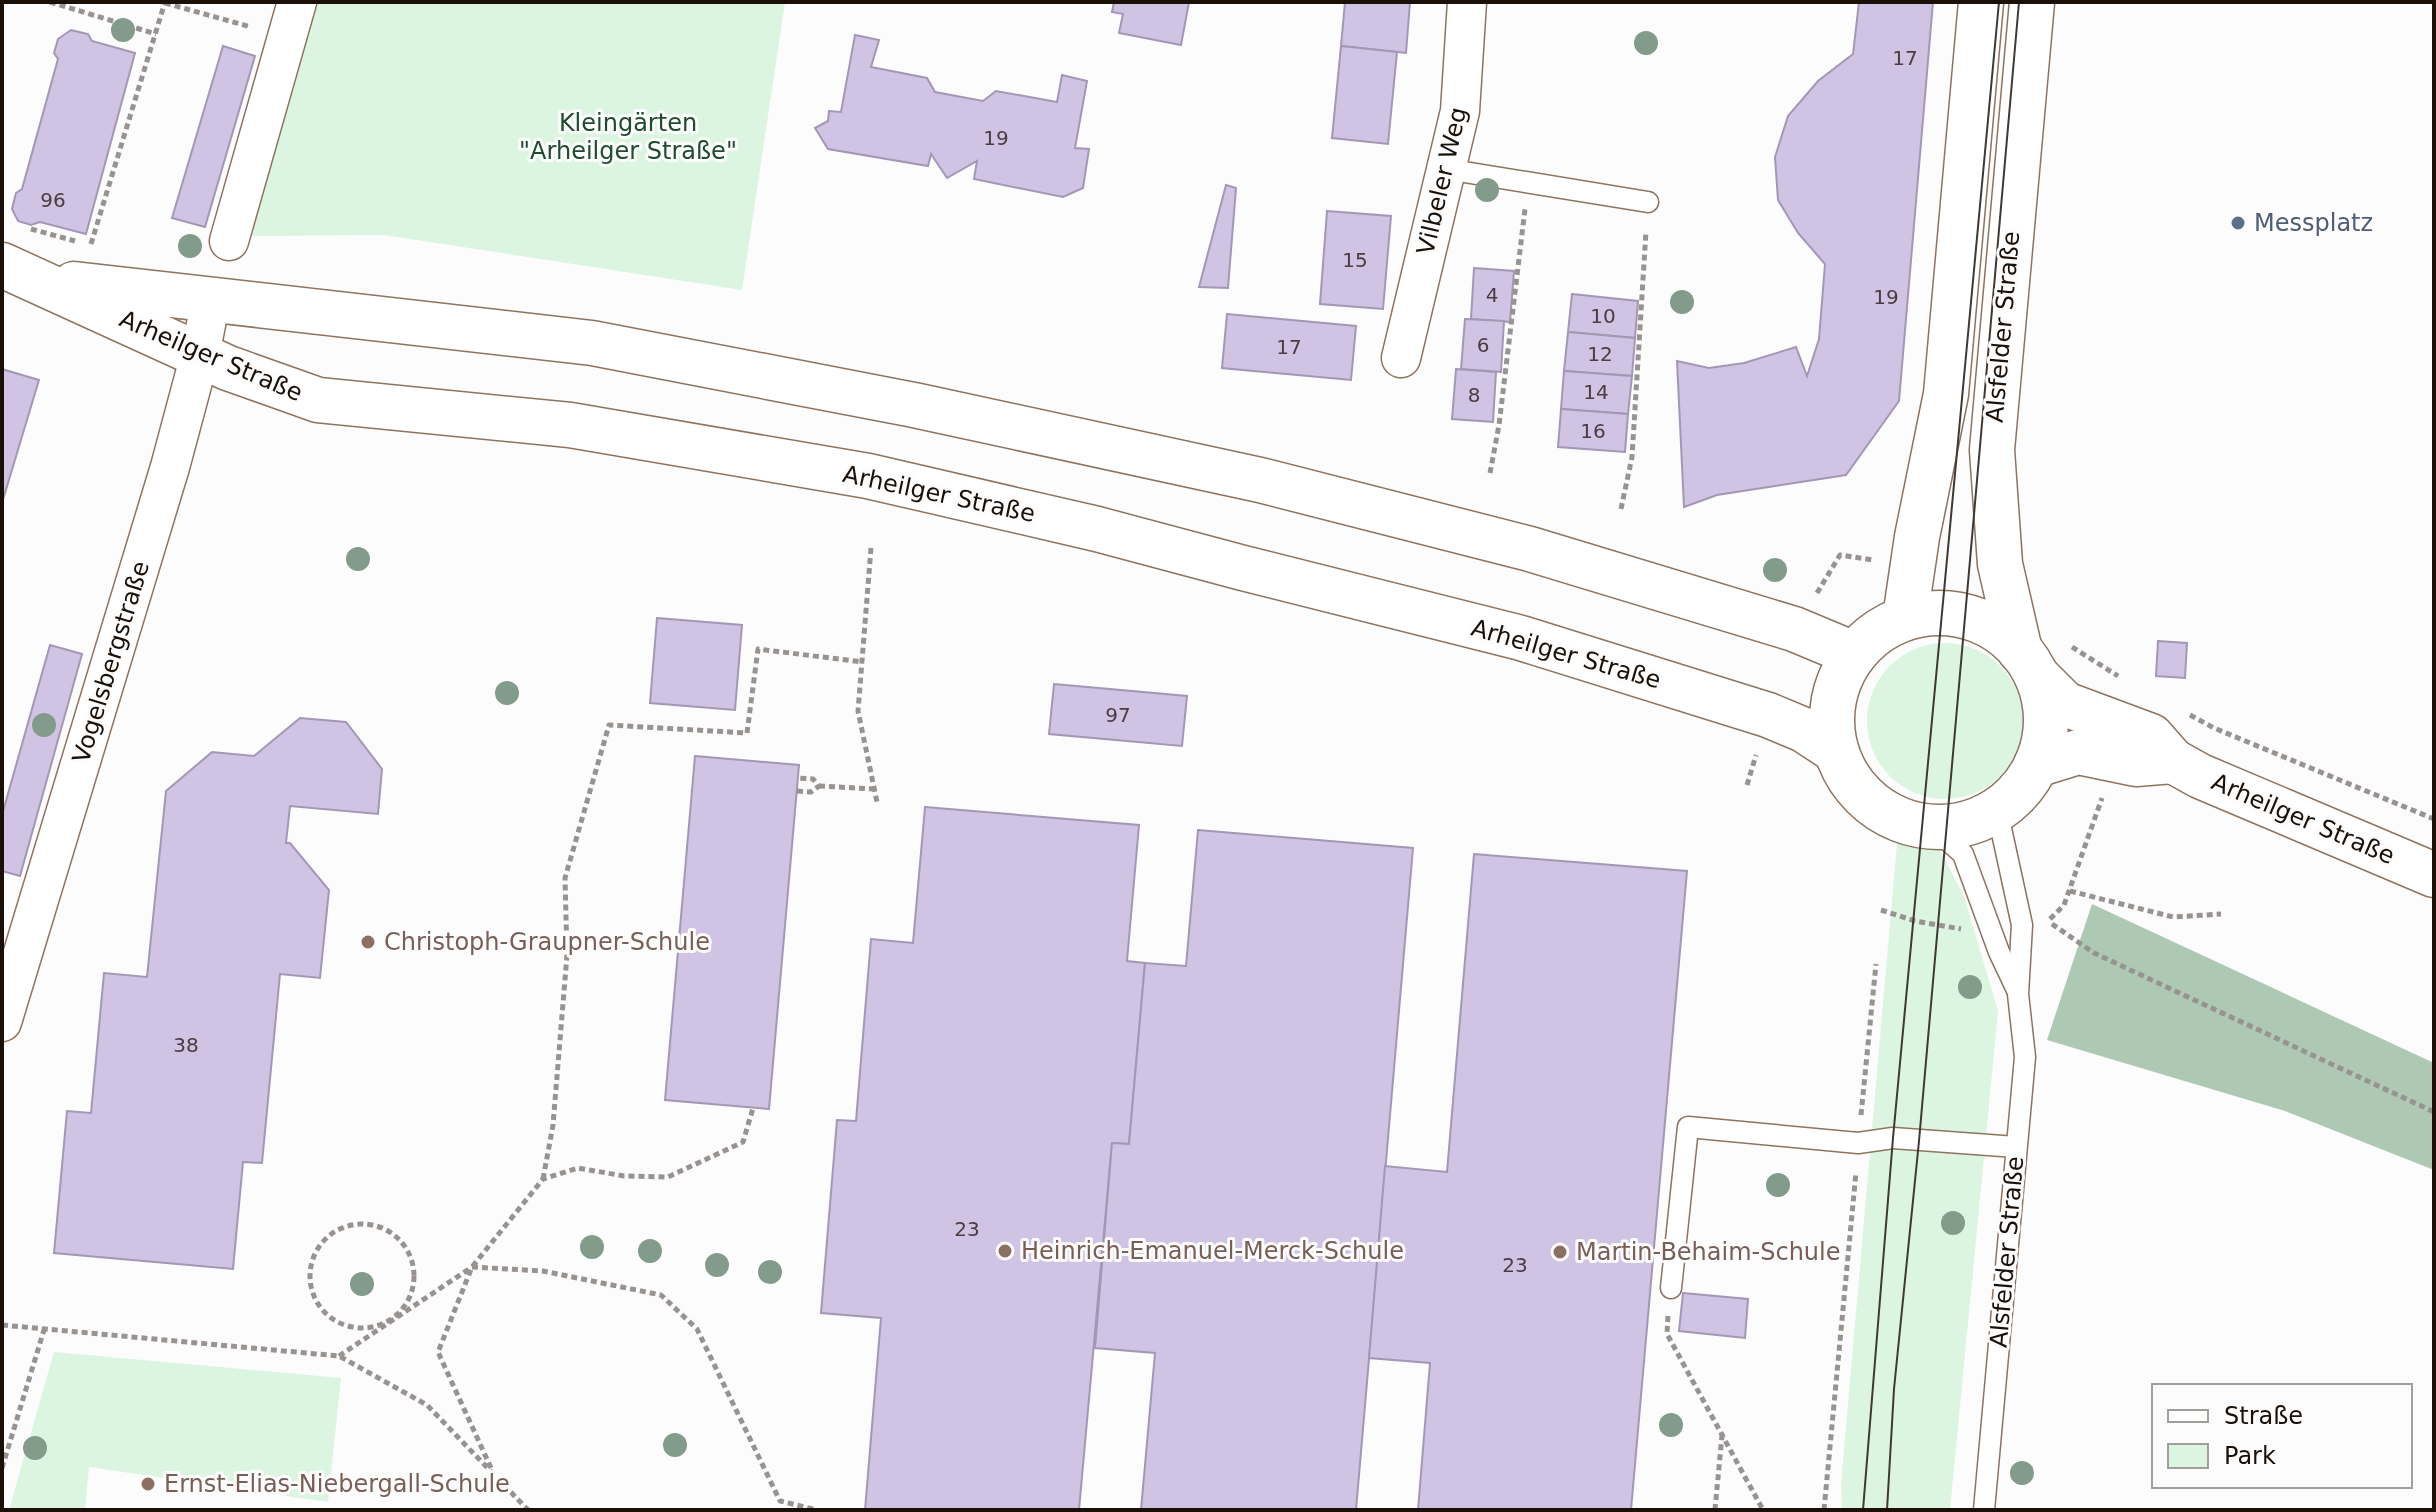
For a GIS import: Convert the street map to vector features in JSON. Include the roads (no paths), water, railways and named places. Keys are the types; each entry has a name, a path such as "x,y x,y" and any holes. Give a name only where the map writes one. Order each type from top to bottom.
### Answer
{"street":[{"name":"Vilbeler Weg","path":"1401,358 1460,111 1467,2"},
{"path":"1905,618 1917,537 1946,394 1981,2"},
{"name":"Alsfelder Straße","path":"2028,663 2000,564 1992,450 2032,2"},
{"path":"229,241 292,20"},
{"name":"Arheilger Straße","path":"19,272 211,299 592,343 974,418 1260,480 1530,549 1794,629 1854,654"},
{"name":"Arheilger Straße","path":"19,272 228,368 318,400 570,425 868,476 1097,529 1521,638 1768,715 1804,730 1836,751"},
{"name":"Vogelsbergstraße","path":"2,1022 165,482 200,355 211,299"},
{"name":"Arheilger Straße","path":"2028,663 2045,705 2045,736 2036,765 2020,790 1997,810 1973,822 1947,827 1923,826 1900,820 1878,809 1860,793 1846,774 1836,751 1832,717 1838,684 1854,654 1877,632 1905,618 1943,613 1966,616 1989,625 2028,663 2065,704 2121,744 2136,764 2173,761 2200,776 2434,875"},
{"name":"Arheilger Straße","path":"2036,765 2078,752 2121,744"}],"lane":[{"path":"1446,169 1648,202"},
{"name":"Alsfelder Straße","path":"1984,1510 2025,1057 2018,994 2022,925 1997,810"},
{"name":"Alsfelder Straße","path":"1923,826 1945,838 1963,854 2018,994"},
{"path":"1671,1288 1688,1127 1858,1143 1893,1138 2016,1147"}],"tram line":[{"path":"1863,1510 1893,1138 1999,2"},
{"path":"1887,1510 1894,1389 1919,1141 2019,2"}],"place":[{"name":"Messplatz","path":"2238,223"},
{"name":"Christoph-Graupner-Schule","path":"368,942"},
{"name":"Heinrich-Emanuel-Merck-Schule","path":"1005,1251"},
{"name":"Martin-Behaim-Schule","path":"1560,1252"},
{"name":"Ernst-Elias-Niebergall-Schule","path":"148,1484"}],"park label":[{"name":"Kleingärten \"Arheilger Straße\"","path":"628,137"}]}
